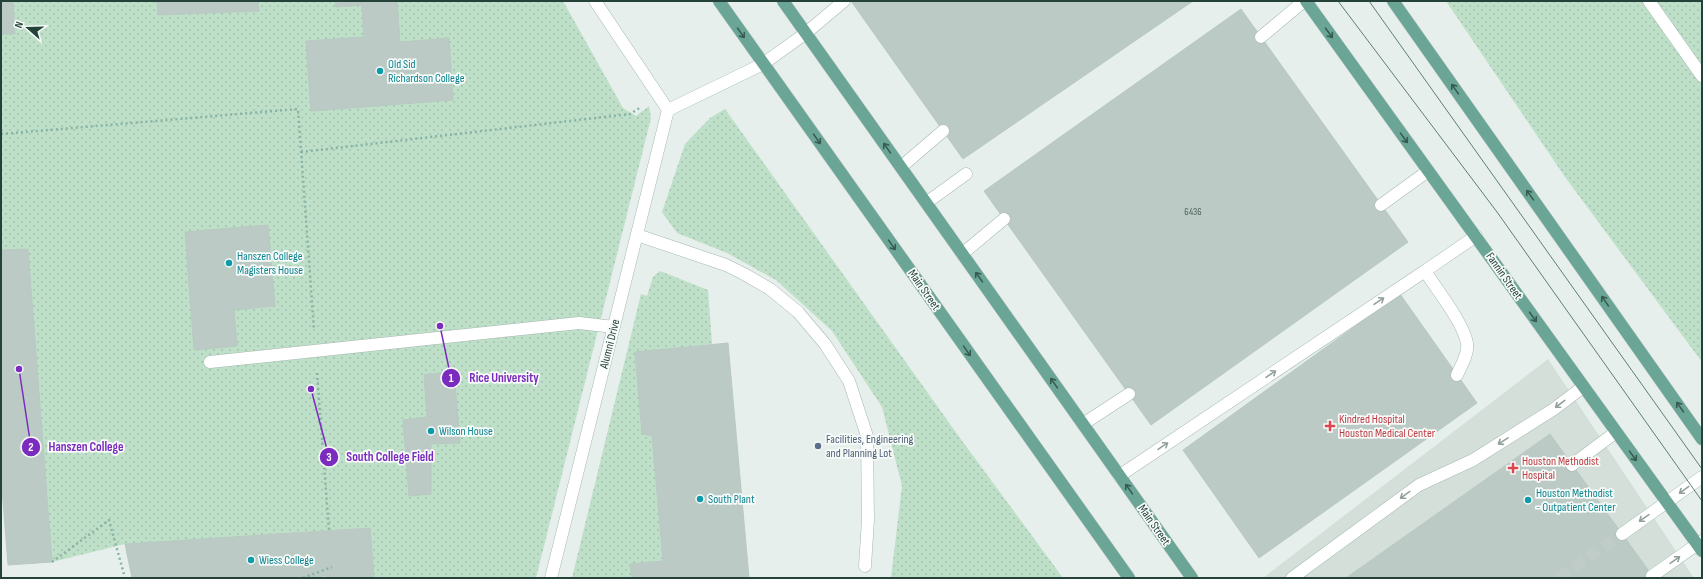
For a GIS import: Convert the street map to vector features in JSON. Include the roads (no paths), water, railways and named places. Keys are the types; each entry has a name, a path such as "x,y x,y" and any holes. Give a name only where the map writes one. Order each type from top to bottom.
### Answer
{"main road":[{"name":"Main Street","path":"719,1 1129,578"},
{"name":"Main Street","path":"783,1 1192,578"},
{"name":"Fannin Street","path":"1305,1 1476,236 1666,502 1700,545"},
{"path":"1393,1 1702,439"}],"street":[{"path":"595,1 668,110 763,64 806,33 844,1"},
{"path":"1260,37 1305,1"},
{"path":"1649,1 1702,76"},
{"name":"Alumni Drive","path":"551,578 668,110"},
{"path":"901,167 943,131"},
{"path":"1382,205 1428,171"},
{"path":"926,203 966,174"},
{"path":"962,254 1004,219"},
{"path":"637,235 726,266 744,274 770,289 798,312 825,344 850,380 866,436 868,520 865,566"},
{"path":"1119,476 1476,236"},
{"path":"1425,271 1456,318 1468,344 1464,360 1457,375"},
{"path":"210,362 579,323 614,327"},
{"path":"1292,578 1419,485 1473,460 1554,409 1584,387"},
{"path":"1083,424 1129,394"},
{"path":"1572,465 1616,432"},
{"path":"1622,534 1702,477"},
{"path":"1652,576 1700,545"}],"tunnel":[{"path":"1559,578 1622,534"}],"tram line":[{"path":"1338,1 1497,212 1702,501"},
{"path":"1369,1 1702,469"}],"place":[{"name":"Old Sid Richardson College","path":"380,71"},
{"name":"Hanszen College Magisters House","path":"229,263"},
{"name":"Rice University","path":"440,326"},
{"name":"Hanszen College","path":"19,369"},
{"name":"South College Field","path":"311,389"},
{"name":"Kindred Hospital Houston Medical Center","path":"1330,426"},
{"name":"Wilson House","path":"431,431"},
{"name":"Facilities, Engineering and Planning Lot","path":"818,446"},
{"name":"Houston Methodist Hospital","path":"1513,468"},
{"name":"South Plant","path":"700,499"},
{"name":"Houston Methodist - Outpatient Center","path":"1528,500"},
{"name":"Wiess College","path":"251,560"}]}
